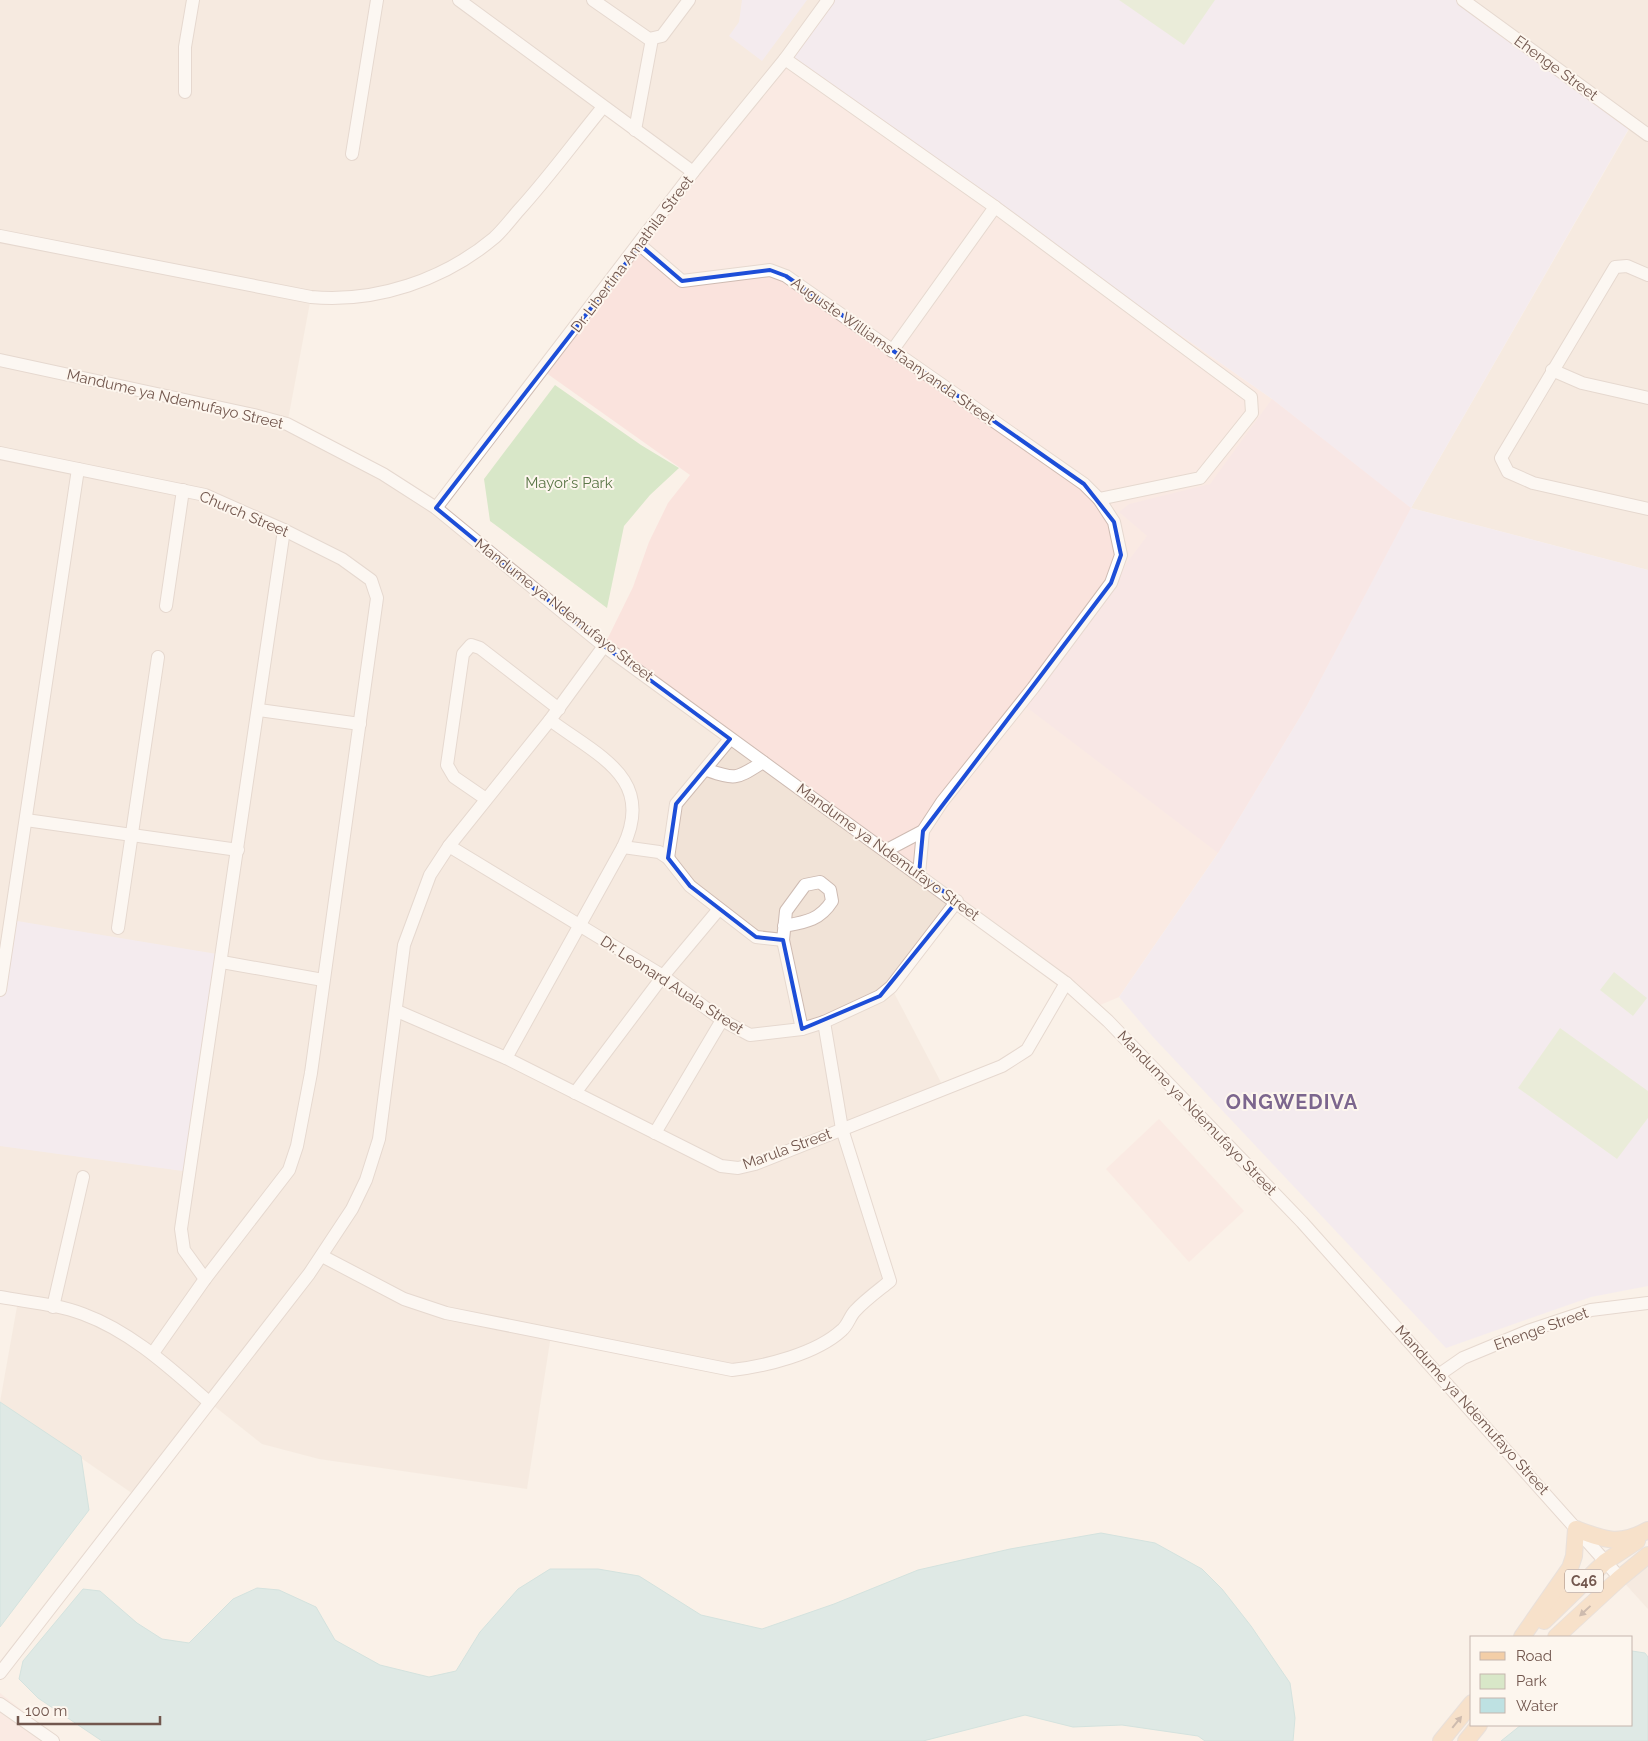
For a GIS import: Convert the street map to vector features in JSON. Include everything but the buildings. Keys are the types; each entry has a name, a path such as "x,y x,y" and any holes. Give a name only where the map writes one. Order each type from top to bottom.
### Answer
{"main road":[{"path":"1523,1636 1570,1568 1574,1556 1576,1529 1617,1542 1636,1537 1648,1530"},
{"name":"C46","path":"1530,1636 1564,1599 1605,1562 1648,1534"},
{"name":"C46","path":"1557,1636 1648,1555"},
{"path":"1441,1741 1470,1705"},
{"path":"1466,1741 1478,1726"}],"street":[{"path":"185,92 186,47 193,0"},
{"path":"352,154 377,0"},
{"path":"459,0 693,172"},
{"path":"593,0 644,37 652,39 662,36 689,0"},
{"name":"Dr. Libertina Amathila Street","path":"436,508 640,245 693,172 785,59 828,0"},
{"name":"Ehenge Street","path":"1464,0 1648,135"},
{"path":"635,130 652,39"},
{"path":"785,59 995,207 1251,397 1252,413 1200,478 1098,499"},
{"path":"0,236 311,297 354,298 424,281 457,264 494,237 537,190 603,107"},
{"path":"892,351 995,207"},
{"name":"Auguste Williams Taanyanda Street","path":"640,245 682,281 764,271 781,273 1084,484 1098,499 1114,522 1121,555 1111,583 1033,688 942,802 923,830"},
{"path":"1648,275 1628,266 1615,267 1500,458 1508,472 1533,484 1648,509"},
{"name":"Mandume ya Ndemufayo Street","path":"0,360 254,414 287,424 383,474 436,508 604,646 957,901 1066,983 1108,1021 1302,1222 1440,1374 1620,1578"},
{"path":"1552,370 1582,383 1648,398"},
{"name":"Church Street","path":"0,453 205,495 284,530 359,570 371,580 377,598 360,724"},
{"path":"0,990 4,942 26,820 78,469"},
{"path":"166,606 183,490"},
{"path":"205,1279 184,1250 181,1229 222,962 284,530"},
{"path":"486,799 454,776 447,765 463,654 471,645 480,648 559,708"},
{"path":"0,1673 322,1256 352,1209 366,1180 379,1139 404,945 430,875 449,846 550,720 604,646"},
{"path":"118,928 158,657"},
{"path":"153,1354 205,1279 288,1170 297,1146 311,1073 360,724 259,710"},
{"path":"506,1058 623,848 632,828 634,818 632,796 624,777 550,720"},
{"path":"668,858 676,804 690,784 707,770 730,738"},
{"path":"707,770 729,778 739,777 763,762"},
{"path":"26,820 238,850"},
{"path":"887,850 923,830"},
{"path":"919,874 923,830"},
{"name":"Dr. Leonard Auala Street","path":"449,846 663,976 722,1020 750,1035 802,1029 824,1022 880,996 891,987 957,901"},
{"path":"623,848 659,852 668,858 690,886 756,937 783,940"},
{"path":"575,1093 663,976 719,909"},
{"path":"784,926 783,940 802,1029"},
{"path":"222,962 323,980"},
{"name":"Marula Street","path":"397,1011 506,1058 721,1166 738,1168 756,1164 994,1070 1027,1050 1066,983"},
{"path":"656,1133 722,1020"},
{"path":"322,1256 404,1299 446,1314 732,1370 761,1366 787,1359 842,1330 855,1310 890,1281 842,1129 824,1022"},
{"path":"53,1307 82,1177"},
{"path":"0,1297 82,1314 111,1326 153,1354 209,1402"},
{"name":"Ehenge Street","path":"1440,1374 1463,1358 1528,1331 1582,1313 1648,1303"},
{"path":"0,1704 53,1741"}],"highlighted area":[{"path":"640,245 682,281 770,270 786,276 1084,484 1114,522 1121,555 1111,583 923,831 919,874 957,901 880,996 802,1029 783,940 756,937 690,886 668,858 676,804 730,739 604,646 436,508"}],"shaded area":[{"path":"0,0 828,0 693,172 603,107 494,237 424,281 311,297 287,425 383,474 604,646 957,901 891,987 945,1090 842,1129 890,1281 817,1345 732,1370 551,1335 527,1489 319,1459 262,1444 209,1402 136,1496 0,1402 18,1301 0,1297"},
{"path":"742,0 807,0 762,61 729,36 739,22"},
{"path":"828,0 1463,0 1632,123 1411,508 1648,570 1648,1286 1591,1297 1446,1348 1153,1037 1119,997 1218,853 1306,707 1410,508 1272,399 785,59"},
{"path":"1463,0 1648,0 1648,570 1411,508 1632,124"},
{"path":"785,59 1272,399 1411,508 1306,707 1218,853 1119,997 1093,1008 604,646 633,587 649,542 668,503 690,475 542,370"},
{"path":"1272,399 1411,508 1306,707 1218,853 1021,703 1147,536 1119,512 1129,504 1210,484"},
{"path":"11,920 223,955 190,1172 0,1146 0,990"},
{"path":"1159,1119 1244,1211 1189,1262 1106,1169"},
{"path":"1648,1555 1648,1609 1620,1578"},
{"path":"0,1693 61,1741 0,1741"}],"green space":[{"path":"1119,0 1215,0 1184,45"},
{"name":"Mayor's Park","path":"555,385 641,445 679,468 650,495 624,526 607,608 490,521 484,479"},
{"path":"1614,972 1647,998 1633,1016 1600,990"},
{"path":"1560,1028 1648,1091 1648,1118 1617,1159 1518,1088"}],"water":[{"path":"0,1402 81,1456 89,1510 0,1627"},
{"path":"1101,1533 1155,1543 1202,1569 1222,1589 1251,1626 1290,1683 1295,1718 1293,1741 1205,1741 1198,1736 1122,1725 1073,1727 1025,1715 923,1741 102,1741 38,1698 19,1679 23,1661 83,1589 100,1591 137,1623 162,1639 189,1643 233,1599 257,1588 279,1590 316,1607 335,1640 380,1665 429,1677 456,1671 480,1632 518,1589 550,1569 598,1569 639,1576 701,1615 762,1629 834,1604 918,1570 1010,1549"},
{"path":"1633,1651 1645,1653 1648,1657 1648,1741 1501,1741 1520,1726 1633,1726"}],"district":[{"name":"ONGWEDIVA","path":"1292,1102"}]}
